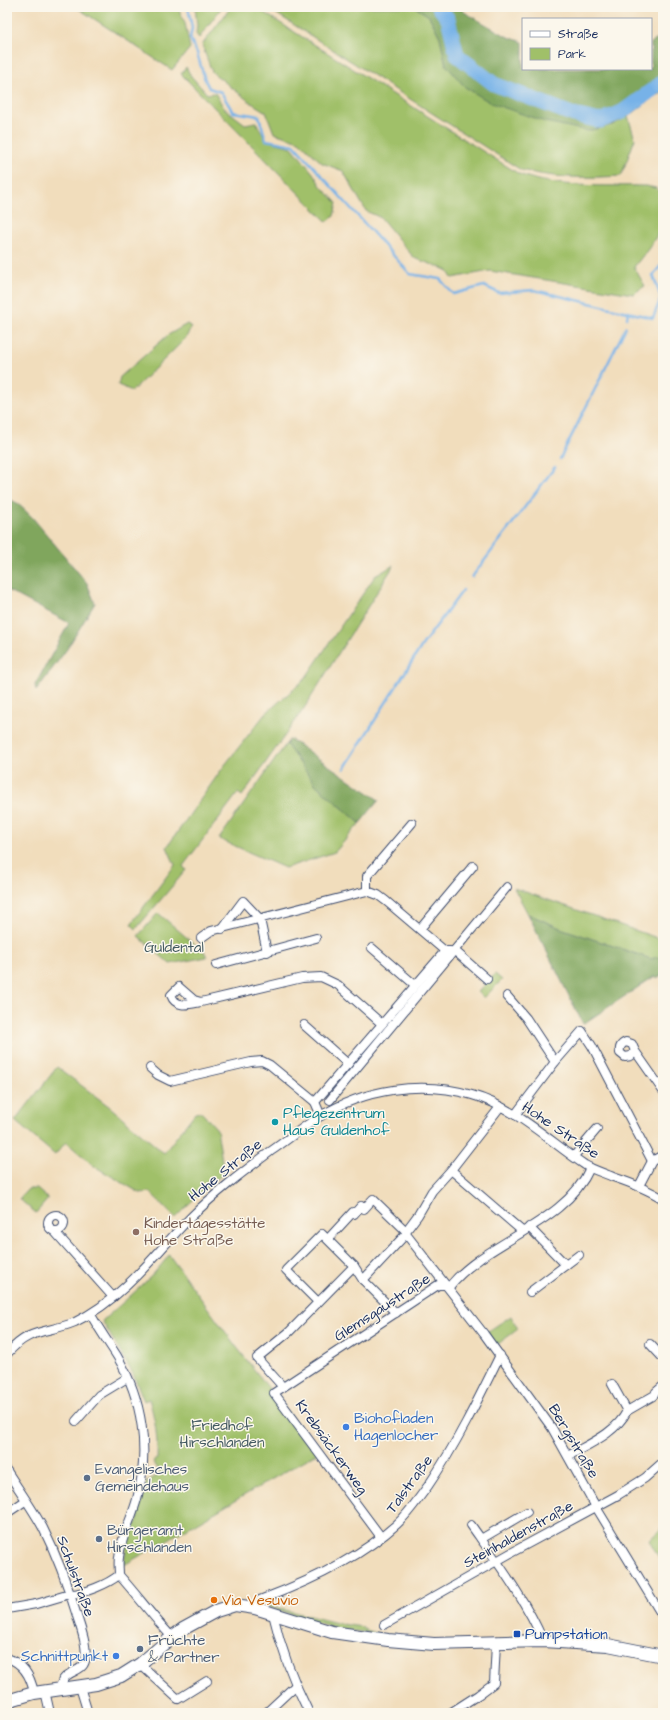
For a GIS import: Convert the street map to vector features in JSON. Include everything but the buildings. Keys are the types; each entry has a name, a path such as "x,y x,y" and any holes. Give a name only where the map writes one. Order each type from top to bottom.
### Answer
{"street":[{"path":"367,891 367,876 412,823"},
{"path":"420,929 473,866"},
{"path":"330,1100 507,887"},
{"path":"201,938 207,933 367,891 378,895 386,901 445,952"},
{"path":"222,929 243,901 260,919 267,952"},
{"path":"216,965 316,938"},
{"path":"372,948 415,985"},
{"path":"315,1102 445,952 455,951 487,979"},
{"path":"201,1002 302,978 321,977 338,985 382,1024"},
{"path":"507,996 526,1018 555,1062"},
{"path":"304,1025 348,1064"},
{"path":"514,1115 555,1062 582,1031 592,1046 652,1162"},
{"path":"634,1051 663,1091"},
{"path":"150,1068 158,1075 170,1080 238,1064 262,1061 270,1065 315,1102 321,1116"},
{"name":"Hohe Straße","path":"7,1354 15,1345 28,1336 73,1323 91,1315 126,1286 168,1240 216,1193 321,1116 356,1099 374,1093 404,1088 428,1088 473,1095 514,1115 590,1168 639,1186 663,1199"},
{"path":"363,1280 406,1232 432,1191 451,1170 500,1107"},
{"path":"574,1156 597,1129"},
{"path":"639,1186 652,1162 663,1155"},
{"name":"Glemsgaustraße","path":"274,1393 438,1285 446,1285 449,1287 462,1274 478,1262 549,1214 572,1194 586,1178 590,1168"},
{"path":"451,1170 526,1229 566,1265"},
{"name":"Bergstraße","path":"328,1239 353,1212 354,1214 361,1206 364,1209 373,1199 406,1232 500,1355 552,1428 596,1506 663,1617"},
{"path":"55,1232 113,1297"},
{"path":"318,1302 286,1270 322,1234 354,1266 363,1280 396,1313"},
{"path":"530,1292 579,1255"},
{"path":"282,1387 257,1358 289,1332 354,1266"},
{"path":"91,1315 117,1357 135,1395 141,1415 144,1445 143,1472 137,1499 119,1557 119,1575 138,1595 154,1617 172,1637"},
{"path":"650,1344 663,1358"},
{"name":"Talstraße","path":"255,1608 260,1600 328,1571 381,1538 409,1512 454,1444 500,1355"},
{"path":"76,1421 99,1395 127,1378"},
{"path":"612,1384 627,1410"},
{"path":"568,1456 616,1426 623,1418 627,1410 654,1394 663,1386"},
{"name":"Krebsäckerweg","path":"274,1393 381,1538"},
{"name":"Steinhaldenstraße","path":"384,1626 645,1478 663,1462"},
{"name":"Schulstraße","path":"7,1471 42,1526 55,1552 70,1594 83,1640 85,1662 77,1670 66,1675 61,1681 60,1688"},
{"path":"7,1513 25,1501"},
{"path":"481,1539 527,1512"},
{"path":"471,1525 530,1614 543,1641"},
{"path":"7,1609 36,1604 70,1594 75,1594 101,1586 119,1575"},
{"path":"7,1701 60,1688 80,1687 96,1684 121,1676 140,1664 172,1637 204,1617 223,1608 235,1605 255,1608 332,1632 388,1640 434,1644 543,1641 608,1645 663,1656"},
{"path":"273,1614 280,1643 296,1685 309,1713"},
{"path":"450,1713 478,1696 494,1683 496,1643"},
{"path":"7,1658 14,1661 24,1669 40,1692 50,1713"},
{"path":"140,1664 178,1699 207,1681"},
{"path":"266,1713 296,1685"},
{"path":"80,1687 88,1713"}],"green space":[{"path":"76,7 178,7 185,23 190,48 172,70"},
{"path":"195,7 222,7 199,38 196,34 197,26"},
{"path":"231,7 255,7 519,174 534,179 565,184 646,186 656,188 663,195 663,226 649,248 634,267 645,286 633,294 490,271 452,278 447,270 414,258 381,218 366,211 343,171 322,163 299,141 274,133 266,112 250,102 212,72 202,45"},
{"path":"266,7 415,7 429,16 440,37 446,65 612,125 628,116 635,139 621,176 571,177 546,175 521,170"},
{"path":"415,7 461,7 464,12 508,37 522,42 522,70 652,70 652,42 663,36 663,93 655,96 632,114 612,125 588,131 545,122 491,103 465,87 446,65 440,37 429,16"},
{"path":"186,67 191,76 207,94 215,93 224,108 245,124 256,122 266,140 292,147 313,173 321,186 337,203 334,216 327,222 181,74"},
{"path":"187,324 192,327 185,339 132,391 118,385 120,377 168,335"},
{"path":"7,498 17,503 32,517 87,583 95,603 67,649 36,691 35,685 69,623 7,590"},
{"path":"394,565 303,710 242,796 238,793 183,866 186,870 136,929 131,924 175,865 167,847 224,766 265,714 304,680 375,576"},
{"path":"290,739 379,800 360,823 316,785 286,744"},
{"path":"286,744 316,785 360,823 335,852 285,868 219,839"},
{"path":"514,888 663,940 663,959 658,957 651,959 560,928 528,914"},
{"name":"Guldental","path":"158,913 198,947 201,945 207,957 170,964 138,936"},
{"path":"528,914 560,928 651,959 658,957 663,959 663,974 657,978 655,976 583,1024"},
{"path":"495,974 502,980 484,998 478,992"},
{"path":"57,1067 110,1107 164,1153 195,1113 201,1112 217,1129 224,1173 198,1195 175,1218 150,1192 140,1193 94,1166 66,1142 55,1155 15,1121"},
{"path":"28,1189 37,1189 48,1199 36,1213 19,1199"},
{"name":"Friedhof Hirschlanden","path":"169,1255 235,1345 319,1452 124,1565 126,1544 137,1521 147,1481 161,1474 153,1461 157,1459 157,1444 149,1399 144,1401 133,1374 102,1321 146,1281"},
{"path":"511,1316 518,1329 494,1347 484,1334"},
{"path":"663,1527 663,1556 659,1558 649,1540"},
{"path":"265,1602 270,1603 274,1607 341,1624 362,1627 363,1629 383,1635 339,1629 262,1605"}],"waterway":[{"path":"188,7 192,28 190,38 197,53 209,88 221,92 233,112 259,116 266,140 294,145 410,274 440,279 453,294 484,286 499,293 534,290 653,318 661,298 653,275 663,263"},
{"path":"439,7 448,19 457,55 494,84 574,115 600,121 622,112 663,82"},
{"path":"627,318 628,311"},
{"path":"560,459 626,327"},
{"path":"472,577 555,467"},
{"path":"344,769 423,644 463,590"}],"place":[{"name":"Pflegezentrum Haus Guldenhof","path":"275,1122"},
{"name":"Kindertagesstätte Hohe Straße","path":"136,1232"},
{"name":"Biohofladen Hagenlocher","path":"346,1427"},
{"name":"Evangelisches Gemeindehaus","path":"87,1478"},
{"name":"Bürgeramt Hirschlanden","path":"99,1539"},
{"name":"Via Vesuvio","path":"214,1600"},
{"name":"Pumpstation","path":"517,1634"},
{"name":"Früchte & Partner","path":"140,1649"},
{"name":"Schnittpunkt","path":"116,1656"}]}
